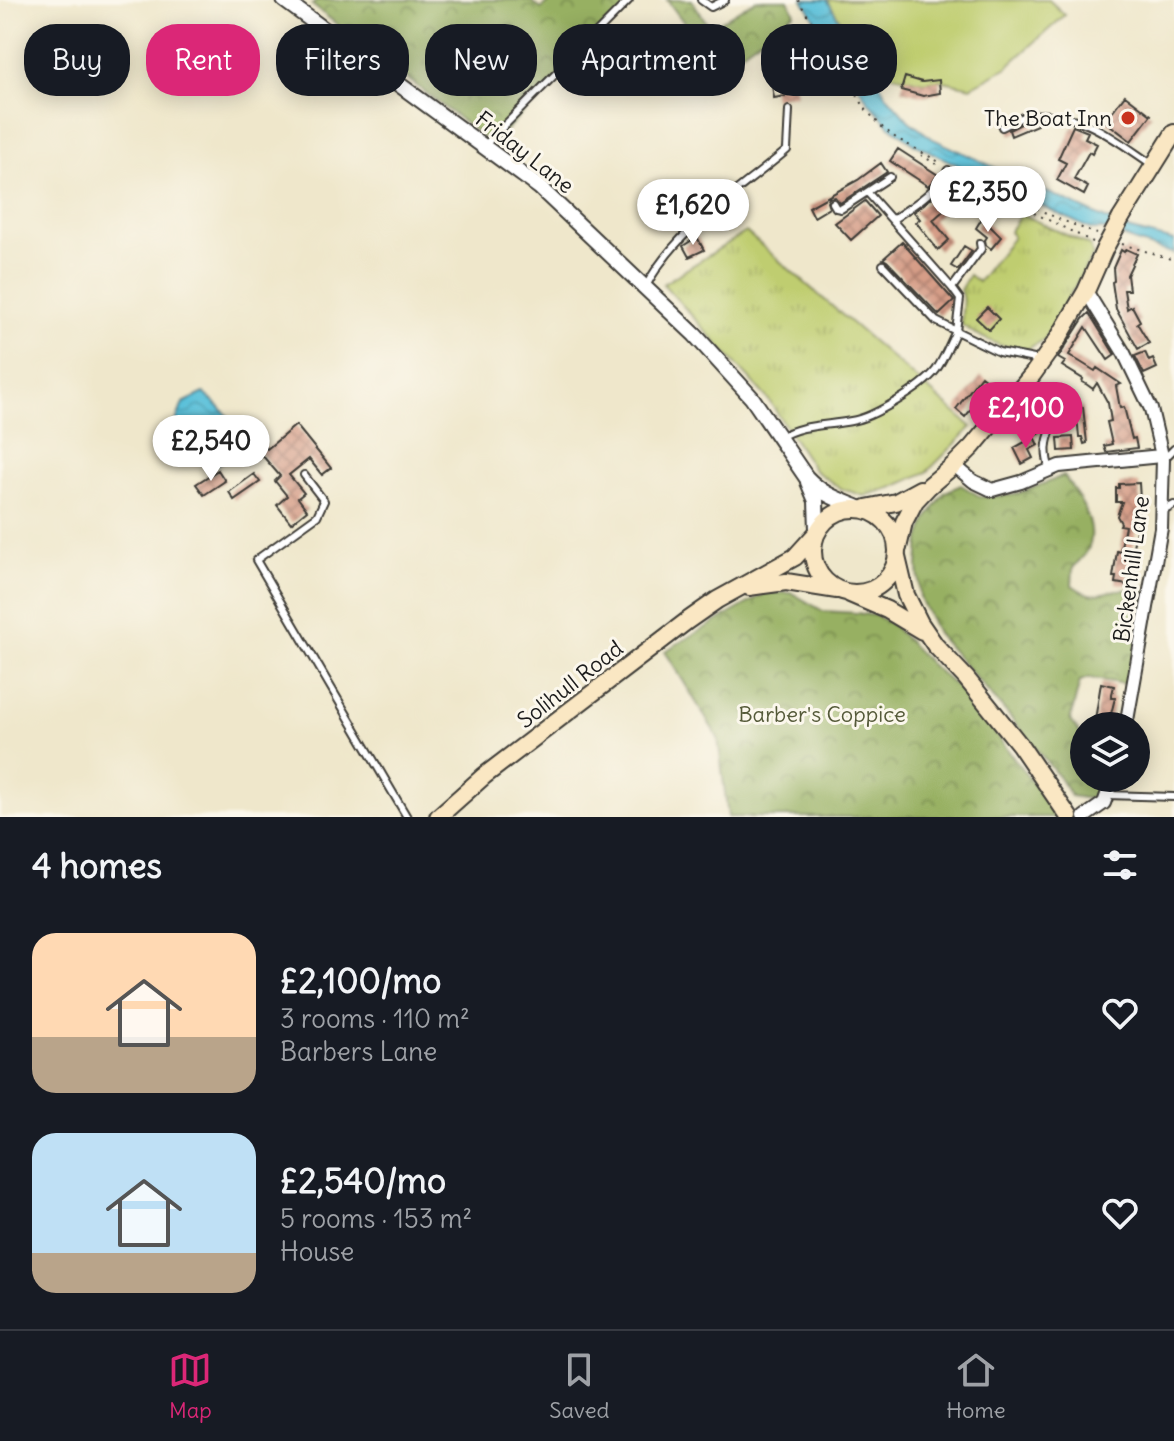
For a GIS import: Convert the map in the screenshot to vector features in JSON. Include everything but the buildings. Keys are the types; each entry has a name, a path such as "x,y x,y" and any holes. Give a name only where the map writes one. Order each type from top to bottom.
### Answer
{"main road":[{"path":"844,592 867,591 881,584 891,572 904,522 911,508 921,493 954,465 1002,413 1058,339 1086,291 1107,241 1174,133"},
{"path":"929,637 900,617 844,592 824,579 815,566 812,549 816,533 834,514 896,502 938,478"},
{"path":"862,508 874,511 886,522 895,538 906,595 929,637 1020,745 1069,817"},
{"name":"Solihull Road","path":"438,817 484,776 687,621 759,575 787,562 802,551 816,533"},
{"name":"Solihull Road","path":"732,591 786,582 844,592"}],"street":[{"name":"Friday Lane","path":"284,0 539,187 695,335 752,398 816,488 827,496 862,508"},
{"name":"Bickenhill Lane","path":"1086,291 1124,353 1151,409 1162,458 1168,508 1129,712"},
{"path":"954,465 973,481 992,490 1059,466 1162,458"},
{"name":"Friday Lane","path":"806,477 816,501 816,533"},
{"path":"1084,817 1104,803 1108,792"}],"lane":[{"path":"483,146 629,0"},
{"path":"701,0 711,7 725,0"},
{"path":"645,288 667,253 722,200 787,150 789,110"},
{"path":"1002,127 1028,115 1062,116 1093,125 1153,165"},
{"path":"892,220 928,194 948,170"},
{"path":"833,203 841,209 890,177"},
{"path":"779,438 803,427 856,421 908,394 936,370 956,331 960,299 868,193"},
{"path":"952,288 981,249 980,243"},
{"path":"883,265 936,321 999,352 1042,361"},
{"path":"1050,470 1046,440 1052,428"},
{"path":"1162,458 1174,449"},
{"path":"304,475 324,501 317,516 256,560 407,817"},
{"path":"1107,795 1174,797"}],"path":[{"path":"798,0 867,111 883,128 909,147 948,170 1107,241 1174,260"},
{"path":"909,147 1107,241"}],"green space":[{"path":"317,0 530,0 541,9 552,0 636,0 612,24 553,24 553,83 492,144 430,96 537,96 537,24 425,24 425,92 409,80 409,24 337,24 312,5"},
{"path":"667,0 692,0 707,24 685,24"},
{"path":"756,0 788,0 795,13 780,24 761,24 761,38 745,50 745,24 717,24"},
{"path":"827,0 1049,0 1065,15 1006,68 971,87 897,76 897,24 842,24"},
{"path":"1021,214 1090,246 1093,255 1044,340 1027,349 999,345 962,325 963,299 960,290 969,275 978,282 1013,237 1009,232"},
{"path":"746,232 972,427 927,472 864,496 840,488 814,470 768,399 663,284"},
{"path":"1064,476 1086,513 1091,533 1086,553 1073,568 1072,585 1094,595 1145,589 1132,685 1088,678 1080,681 1070,712 1070,792 1098,792 1090,799 1071,796 1007,713 938,635 920,598 920,539 927,519 945,492 961,485 981,497 1014,495"},
{"name":"Barber's Coppice","path":"766,593 792,593 823,611 877,616 892,625 968,697 1058,817 728,817 718,738 665,651"}],"water":[{"path":"803,0 827,0 842,24 818,24"},
{"path":"865,96 887,96 909,121 933,139 1127,229 1174,241 1174,254 1109,230 1092,230 914,144 889,125"},
{"path":"204,393 227,414 237,432 236,451 216,466 197,460 175,424 183,403"}],"place":[{"name":"The Boat Inn","path":"1128,118"}]}
